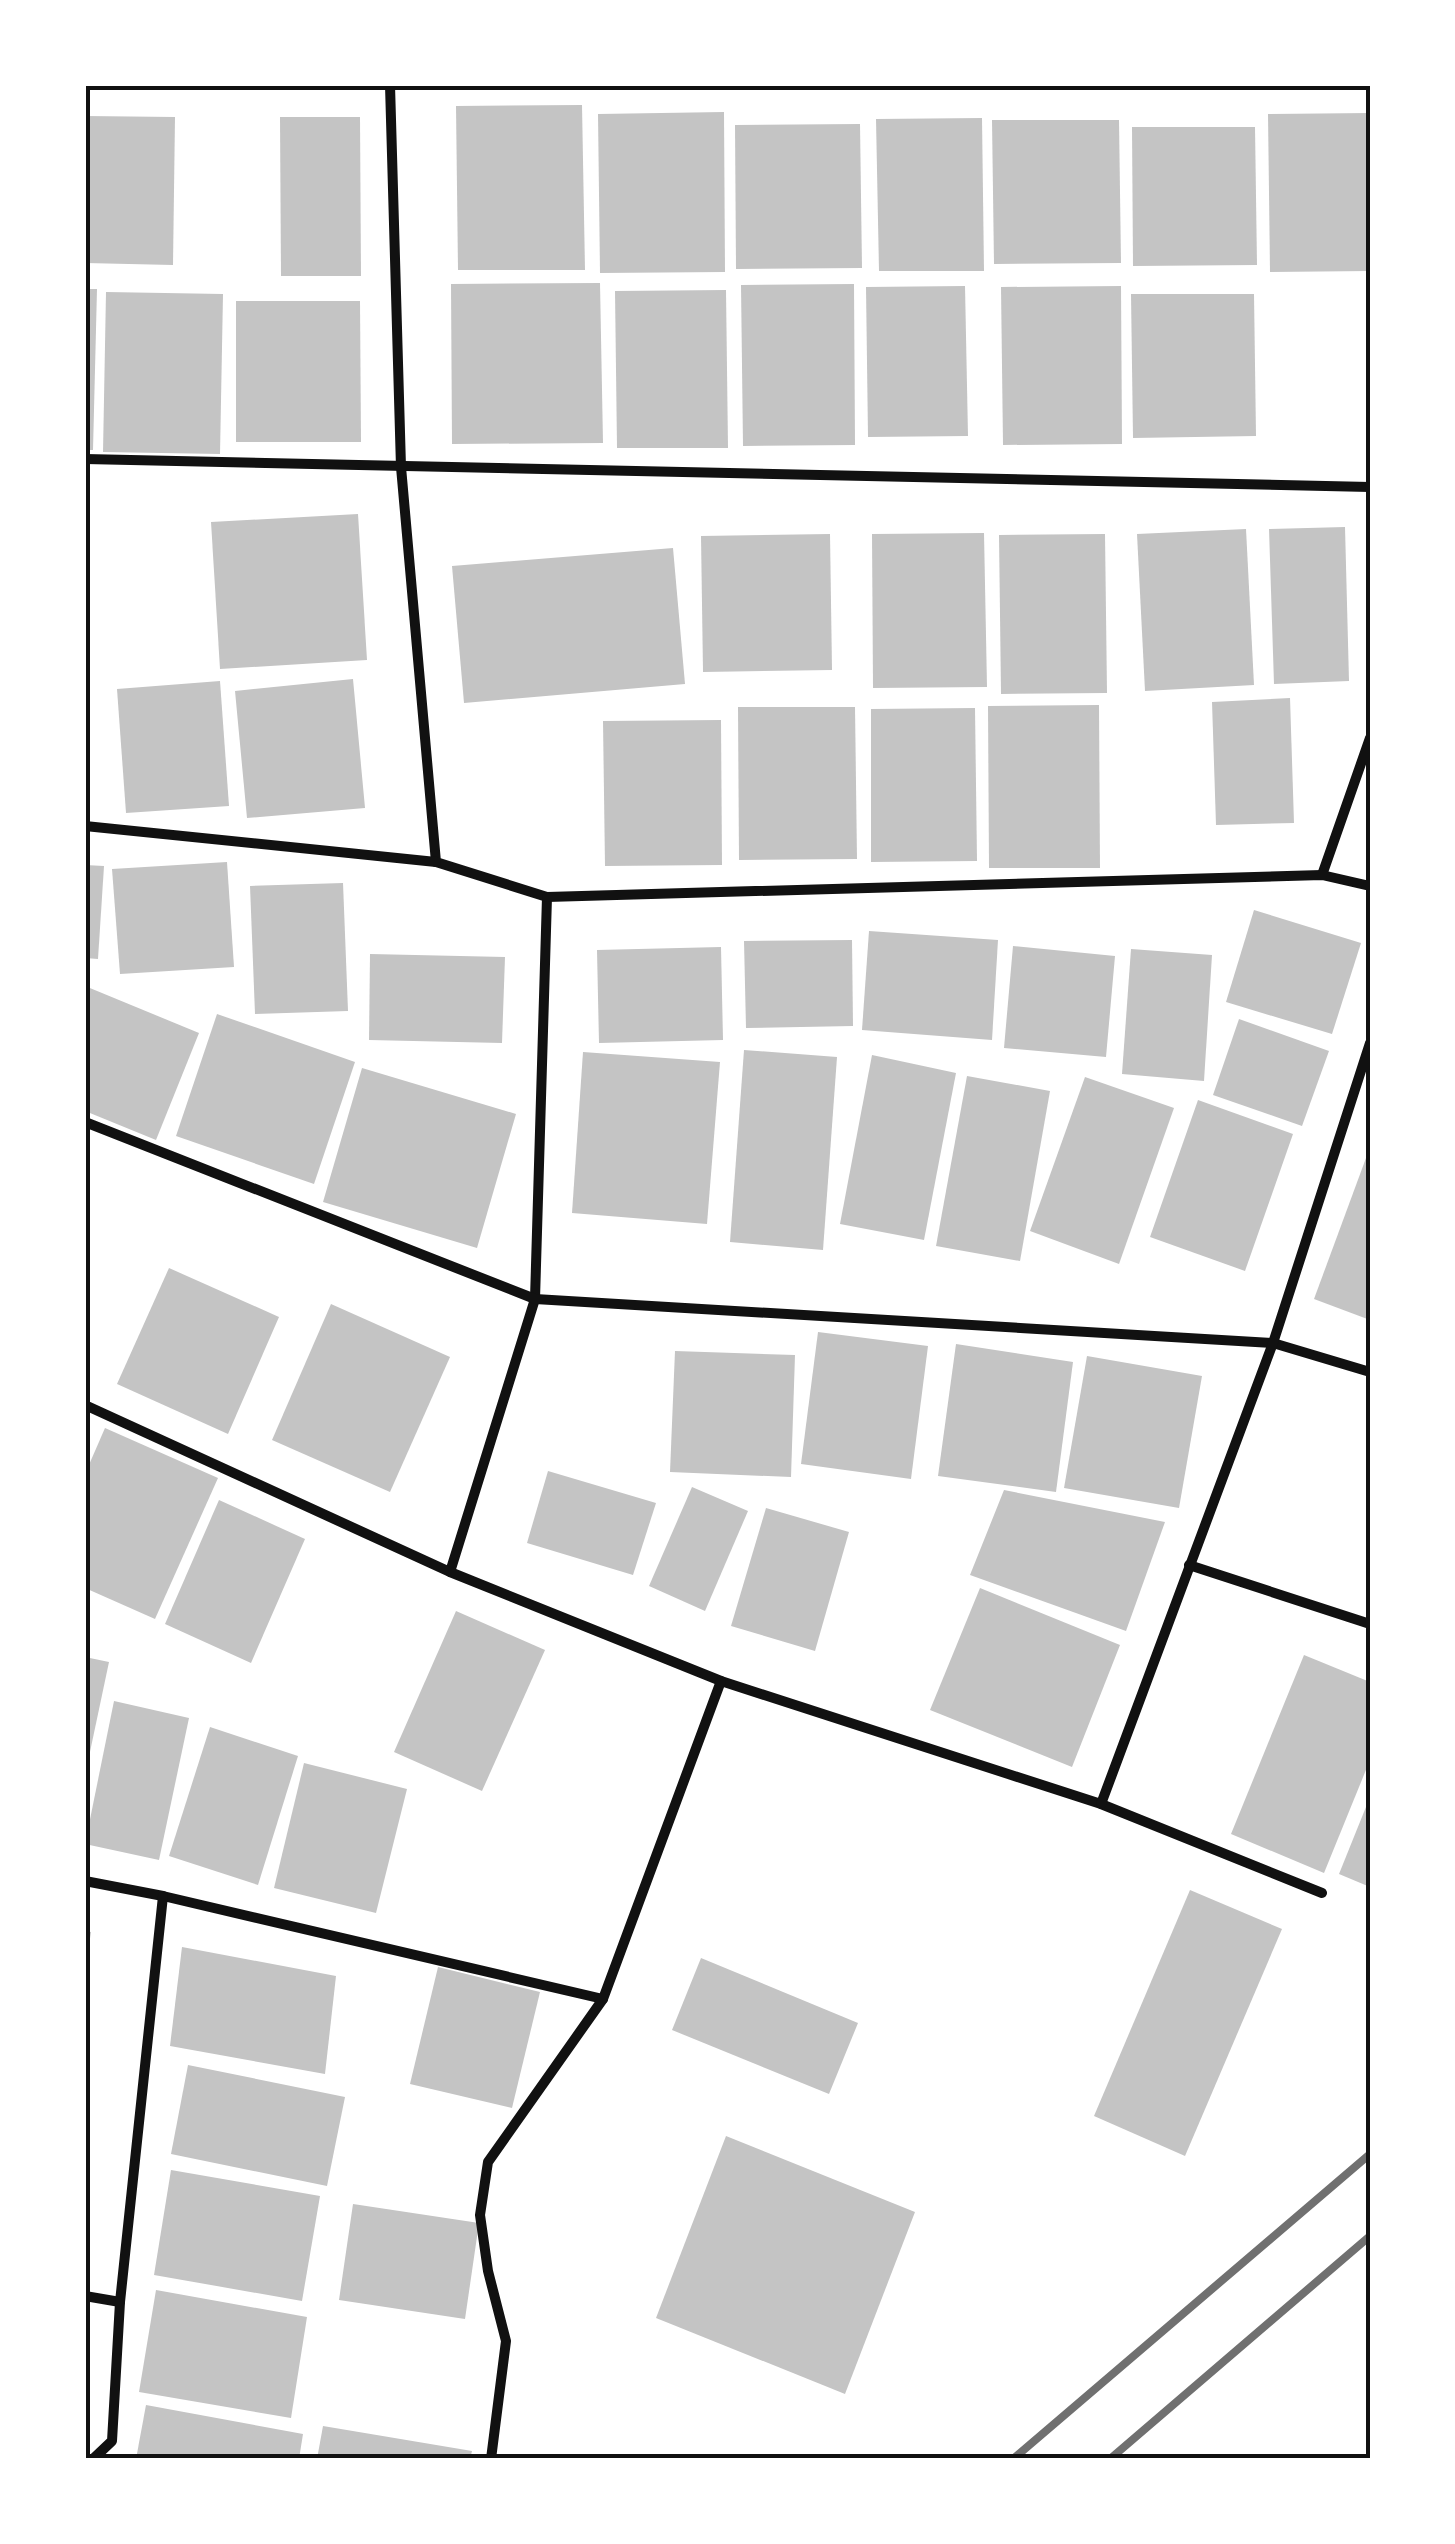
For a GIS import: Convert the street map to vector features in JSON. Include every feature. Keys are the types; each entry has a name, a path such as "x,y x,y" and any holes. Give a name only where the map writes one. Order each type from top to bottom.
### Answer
{"street":[{"path":"390,85 401,467 436,862"},
{"path":"85,459 1370,488"},
{"path":"1322,874 1370,738"},
{"path":"85,826 436,862 547,897 1322,874 1370,886"},
{"path":"450,1572 535,1299 547,897"},
{"path":"1101,1804 1273,1343 1370,1043"},
{"path":"85,1122 535,1299 1273,1343 1370,1372"},
{"path":"85,1404 450,1572 722,1681 1101,1804 1322,1893"},
{"path":"1189,1565 1370,1624"},
{"path":"491,2459 506,2342 488,2271 480,2214 488,2162 603,1999 722,1681"},
{"path":"85,1881 603,1999"},
{"path":"92,2459 112,2441 120,2302 163,1896"},
{"path":"85,2296 120,2302"}],"building":[{"path":"582,105 585,270 458,270 456,106"},
{"path":"724,112 725,272 600,273 598,114"},
{"path":"1370,113 1370,271 1270,272 1268,114"},
{"path":"85,116 175,117 173,265 85,263"},
{"path":"280,117 360,117 361,276 281,276"},
{"path":"982,118 984,271 879,271 876,119"},
{"path":"992,120 1119,120 1121,263 994,264"},
{"path":"860,124 862,268 736,269 735,125"},
{"path":"1132,127 1255,127 1257,265 1133,266"},
{"path":"600,283 603,443 452,444 451,284"},
{"path":"854,284 855,445 743,446 741,285"},
{"path":"965,286 968,436 868,437 866,287"},
{"path":"1121,286 1122,444 1003,445 1001,287"},
{"path":"85,289 97,289 93,450 85,450"},
{"path":"726,290 728,448 617,448 615,291"},
{"path":"106,292 223,294 220,454 103,452"},
{"path":"1131,294 1254,294 1256,436 1133,438"},
{"path":"236,301 360,301 361,442 236,442"},
{"path":"358,514 367,660 220,669 211,522"},
{"path":"1345,527 1349,681 1274,684 1269,529"},
{"path":"1246,529 1254,685 1145,691 1137,534"},
{"path":"984,533 987,687 873,688 872,534"},
{"path":"830,534 832,670 703,672 701,536"},
{"path":"1105,534 1107,693 1001,694 999,535"},
{"path":"673,548 685,684 464,703 452,566"},
{"path":"353,679 365,808 247,818 235,691"},
{"path":"220,681 229,806 126,813 117,689"},
{"path":"1290,698 1294,823 1216,825 1212,702"},
{"path":"1099,705 1100,868 989,868 988,706"},
{"path":"738,707 855,707 857,859 739,860"},
{"path":"975,708 977,861 871,862 871,709"},
{"path":"721,720 722,865 605,866 603,721"},
{"path":"227,862 234,967 120,974 112,869"},
{"path":"85,865 104,866 98,959 85,958"},
{"path":"343,883 348,1011 255,1014 250,886"},
{"path":"1254,910 1361,943 1332,1034 1226,1002"},
{"path":"869,931 998,940 992,1040 862,1030"},
{"path":"852,940 853,1026 746,1028 744,941"},
{"path":"1013,946 1115,956 1106,1057 1004,1048"},
{"path":"721,947 723,1040 599,1043 597,950"},
{"path":"1131,949 1212,955 1204,1081 1122,1074"},
{"path":"370,954 505,957 502,1043 369,1040"},
{"path":"85,986 199,1033 156,1140 85,1111"},
{"path":"217,1014 355,1062 314,1184 176,1136"},
{"path":"1239,1019 1329,1051 1302,1126 1213,1095"},
{"path":"744,1050 837,1057 823,1250 730,1242"},
{"path":"583,1052 720,1062 707,1224 572,1213"},
{"path":"872,1055 956,1073 924,1240 840,1224"},
{"path":"362,1068 516,1114 477,1248 323,1202"},
{"path":"967,1076 1050,1091 1020,1261 936,1246"},
{"path":"1085,1077 1174,1108 1119,1264 1030,1231"},
{"path":"1198,1100 1293,1134 1245,1271 1150,1237"},
{"path":"1366,1158 1370,1160 1370,1320 1314,1299"},
{"path":"169,1268 279,1317 228,1434 117,1384"},
{"path":"331,1304 450,1357 390,1492 272,1440"},
{"path":"818,1332 928,1346 911,1479 801,1464"},
{"path":"956,1344 1073,1362 1056,1492 938,1476"},
{"path":"675,1351 795,1355 791,1477 670,1472"},
{"path":"1087,1356 1202,1376 1179,1508 1064,1488"},
{"path":"105,1428 218,1478 155,1619 85,1588 85,1474"},
{"path":"548,1471 656,1503 633,1575 527,1543"},
{"path":"692,1487 748,1511 705,1611 649,1586"},
{"path":"1004,1490 1165,1522 1126,1631 970,1575"},
{"path":"219,1500 305,1539 251,1663 165,1624"},
{"path":"766,1508 849,1532 815,1651 731,1626"},
{"path":"980,1588 1120,1645 1072,1767 930,1710"},
{"path":"456,1611 545,1650 482,1791 394,1752"},
{"path":"1304,1655 1370,1682 1370,1760 1324,1873 1231,1834"},
{"path":"85,1657 109,1662 87,1766 85,1765"},
{"path":"114,1701 189,1718 159,1860 85,1844"},
{"path":"210,1727 298,1756 258,1885 169,1856"},
{"path":"304,1763 407,1789 376,1913 274,1888"},
{"path":"1370,1797 1370,1887 1339,1874"},
{"path":"1190,1890 1282,1929 1185,2156 1094,2116"},
{"path":"85,1931 91,1932 87,1958 85,1958"},
{"path":"182,1947 336,1976 325,2074 170,2046"},
{"path":"701,1958 858,2023 829,2094 672,2030"},
{"path":"438,1967 540,1992 512,2108 410,2084"},
{"path":"188,2065 345,2097 327,2186 171,2154"},
{"path":"726,2136 915,2212 845,2394 656,2318"},
{"path":"171,2170 320,2196 302,2301 154,2275"},
{"path":"353,2204 479,2223 465,2319 339,2300"},
{"path":"156,2290 307,2317 291,2418 139,2392"},
{"path":"146,2405 303,2434 299,2459 136,2459"},
{"path":"323,2426 472,2451 470,2459 317,2459"}],"railway":[{"path":"1013,2459 1370,2154"},
{"path":"1110,2459 1370,2236"}]}
